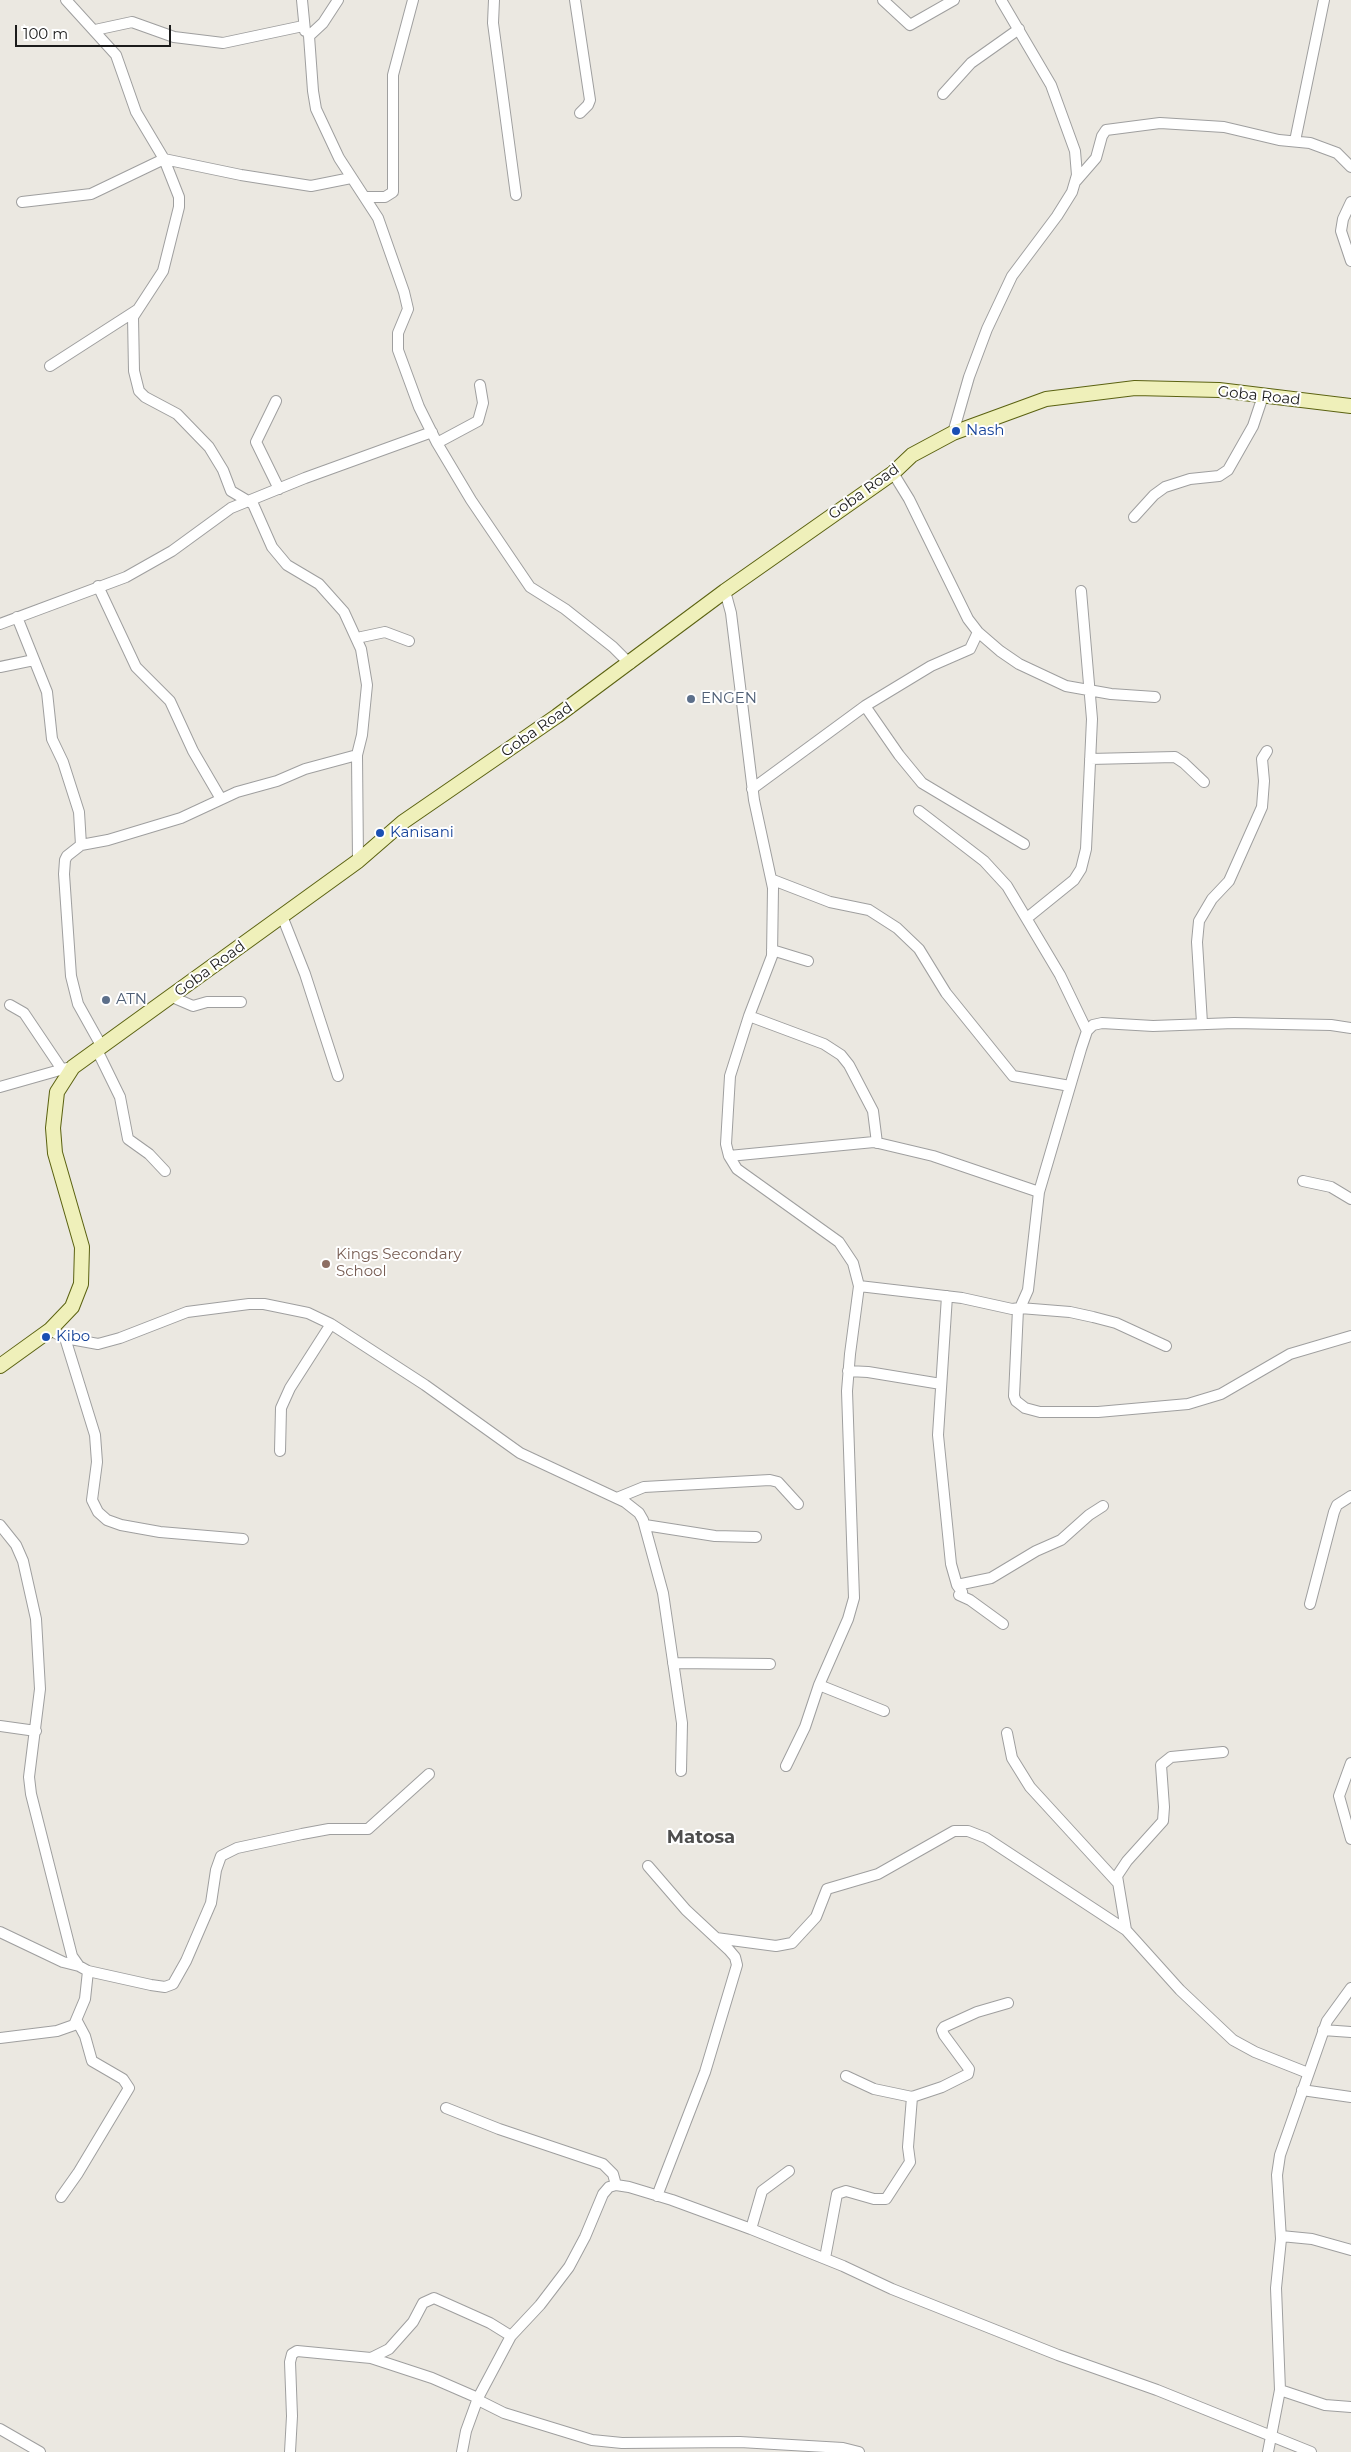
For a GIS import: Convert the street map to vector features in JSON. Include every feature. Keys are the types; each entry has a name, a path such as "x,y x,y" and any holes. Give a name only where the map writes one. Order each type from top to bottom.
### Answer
{"main road":[{"name":"Goba Road","path":"0,1366 50,1330 72,1307 81,1284 83,1269 82,1247 55,1154 53,1128 57,1092 67,1068 100,1048 172,997 358,861 402,822 630,664 725,591 893,473 912,455 953,433 1046,399 1135,388 1219,390 1351,406"}],"street":[{"path":"66,0 95,30 116,56 136,112 164,158 176,186 179,207 160,279 133,317 134,371 139,391 145,397 176,414 209,448 223,470 231,491 250,502 272,547 293,570 319,584 344,612 357,638 364,661 367,685 362,735 357,754 358,861"},
{"path":"302,0 303,26 308,39 316,109 339,158 378,218 407,302 408,309 397,340 398,354 437,443 476,508 533,590 565,608 613,647 630,664"},
{"path":"308,39 323,23 338,0"},
{"path":"365,197 385,197 393,192 393,75 413,0"},
{"path":"494,0 494,23 516,195"},
{"path":"575,0 590,100 580,113"},
{"path":"883,0 910,26 954,0"},
{"path":"1001,0 1051,85 1066,124 1076,159 1075,183"},
{"path":"1295,141 1324,0"},
{"path":"95,30 132,22 174,37 222,43 303,26"},
{"path":"943,94 971,63 1019,29"},
{"path":"953,433 969,377 984,337 1012,276 1057,216 1075,183 1096,158 1102,136 1110,128 1164,123 1218,126 1279,140 1319,146 1337,153 1349,161"},
{"path":"22,202 91,194 164,158 241,175 311,186 351,178"},
{"path":"1351,202 1342,227 1351,261"},
{"path":"50,366 138,309"},
{"path":"437,443 478,421 483,403 480,385"},
{"path":"1134,517 1154,495 1165,487 1190,479 1218,476 1233,466 1253,426 1263,396"},
{"path":"276,402 256,444 279,489"},
{"path":"0,624 126,577 156,561 231,508 250,502 305,478 432,432"},
{"path":"893,473 922,525 968,619 978,632 1019,664 1066,686 1090,691 1155,697"},
{"path":"98,586 136,667 170,701 193,752 221,799"},
{"path":"725,591 732,621 752,789 773,880 772,950 769,967 749,1016 728,1085 725,1134 729,1156 737,1169 839,1242 853,1263 859,1286 848,1371 854,1598 848,1619 819,1685 805,1727 786,1766"},
{"path":"1027,918 1070,884 1081,869 1087,844 1092,719 1081,591"},
{"path":"17,617 48,697 52,738 63,762 79,812 81,845"},
{"path":"357,638 385,632 409,641"},
{"path":"752,789 865,706 931,666 970,649 978,632"},
{"path":"0,666 34,660"},
{"path":"865,706 917,778 1024,844"},
{"path":"1202,1023 1198,966 1199,921 1212,899 1231,876 1242,847 1262,807 1264,781 1262,759 1266,751"},
{"path":"165,1171 149,1154 128,1139 121,1100 100,1048 78,1004 71,976 64,866 67,856 81,845 108,840 185,816 252,787 357,754"},
{"path":"1090,759 1175,757 1184,762 1204,782"},
{"path":"919,810 994,870 1027,918 1060,975 1088,1031"},
{"path":"773,880 824,900 869,910 897,928 919,949 946,993 1013,1076 1070,1086"},
{"path":"282,916 305,974 338,1076"},
{"path":"772,950 808,961"},
{"path":"172,997 193,1006 207,1002 241,1002"},
{"path":"0,1087 67,1068 28,1018 10,1005"},
{"path":"749,1016 824,1044 842,1056 850,1065 873,1111 878,1143"},
{"path":"1350,1339 1290,1354 1230,1389 1188,1404 1098,1412 1040,1412 1025,1408 1016,1401 1014,1396 1019,1308 1028,1290 1039,1192 1070,1086 1091,1026 1102,1023 1153,1026 1202,1023 1331,1025 1351,1028"},
{"path":"729,1156 858,1143 878,1143 933,1156 1039,1192"},
{"path":"1303,1181 1331,1187 1351,1199"},
{"path":"859,1286 947,1296 1019,1308 1070,1312 1101,1319 1134,1330 1166,1346"},
{"path":"947,1296 939,1443 948,1514 951,1564 957,1585 962,1592 960,1595 970,1600 1002,1624"},
{"path":"50,1330 65,1338 92,1344 108,1342 186,1312 249,1304 264,1304 308,1313 331,1324 425,1385 520,1453 617,1498 639,1513 645,1526 663,1593 682,1723 681,1771"},
{"path":"280,1451 280,1412 283,1402 331,1324"},
{"path":"65,1338 95,1435 97,1462 92,1500 98,1512 107,1520 121,1525 160,1532 243,1538"},
{"path":"848,1371 877,1373 941,1384"},
{"path":"617,1498 644,1487 770,1480 778,1482 798,1504"},
{"path":"1310,1604 1334,1512 1337,1505 1351,1496"},
{"path":"957,1585 991,1578 1036,1551 1061,1540 1089,1515 1103,1506"},
{"path":"0,1525 16,1545 23,1561 36,1619 40,1689 29,1777 31,1794 72,1956 83,1969 85,1999 77,2022 57,2031 0,2038"},
{"path":"645,1526 706,1535 756,1537"},
{"path":"672,1663 770,1664"},
{"path":"819,1685 884,1711"},
{"path":"0,1726 36,1731"},
{"path":"1007,1733 1012,1758 1026,1782 1117,1882"},
{"path":"1126,1930 1117,1876 1127,1861 1163,1821 1161,1765 1172,1757 1223,1752"},
{"path":"1351,1763 1339,1796 1351,1839"},
{"path":"0,1932 63,1962 83,1969 165,1987 173,1984 186,1961 211,1903 216,1870 222,1855 237,1848 320,1830 368,1829 429,1774"},
{"path":"716,1938 776,1946 792,1943 816,1917 827,1889 878,1874 938,1839 961,1830 986,1838 1126,1930 1180,1990 1228,2036 1255,2052 1308,2073"},
{"path":"648,1866 686,1910 735,1956 736,1970 725,2000 705,2072 657,2196"},
{"path":"1268,2452 1280,2390 1276,2288 1281,2236 1278,2163 1323,2030 1333,2010 1351,1988"},
{"path":"846,2076 874,2089 912,2097 942,2087 968,2074 969,2069 944,2035 942,2030 944,2027 977,2012 1008,2003"},
{"path":"61,2197 78,2173 129,2088 123,2079 92,2061 85,2036 77,2022"},
{"path":"1323,2030 1351,2032"},
{"path":"1302,2090 1351,2097"},
{"path":"825,2258 837,2194 846,2192 874,2199 886,2199 910,2162 908,2147 912,2097"},
{"path":"446,2108 499,2129 603,2164 613,2174 616,2185"},
{"path":"751,2230 762,2191 789,2171"},
{"path":"462,2452 466,2431 478,2399 511,2336 540,2305 569,2267 608,2187 616,2185 630,2186 825,2258 892,2289 1058,2355 1157,2390 1310,2452"},
{"path":"1281,2236 1312,2239 1351,2250"},
{"path":"371,2358 389,2348 403,2334 423,2303 430,2298 438,2299 478,2317 511,2336"},
{"path":"290,2452 292,2416 290,2362 292,2354 297,2351 307,2350 371,2358 425,2375 504,2413 592,2440 622,2443 749,2442 843,2448 859,2452"},
{"path":"1280,2390 1325,2405 1351,2407"},
{"path":"0,2429 40,2452"}],"place":[{"name":"Nash","path":"956,431"},
{"name":"ENGEN","path":"691,699"},
{"name":"Kanisani","path":"380,833"},
{"name":"ATN","path":"106,1000"},
{"name":"Kings Secondary School","path":"326,1264"},
{"name":"Kibo","path":"46,1337"}],"district":[{"name":"Matosa","path":"701,1838"}]}
